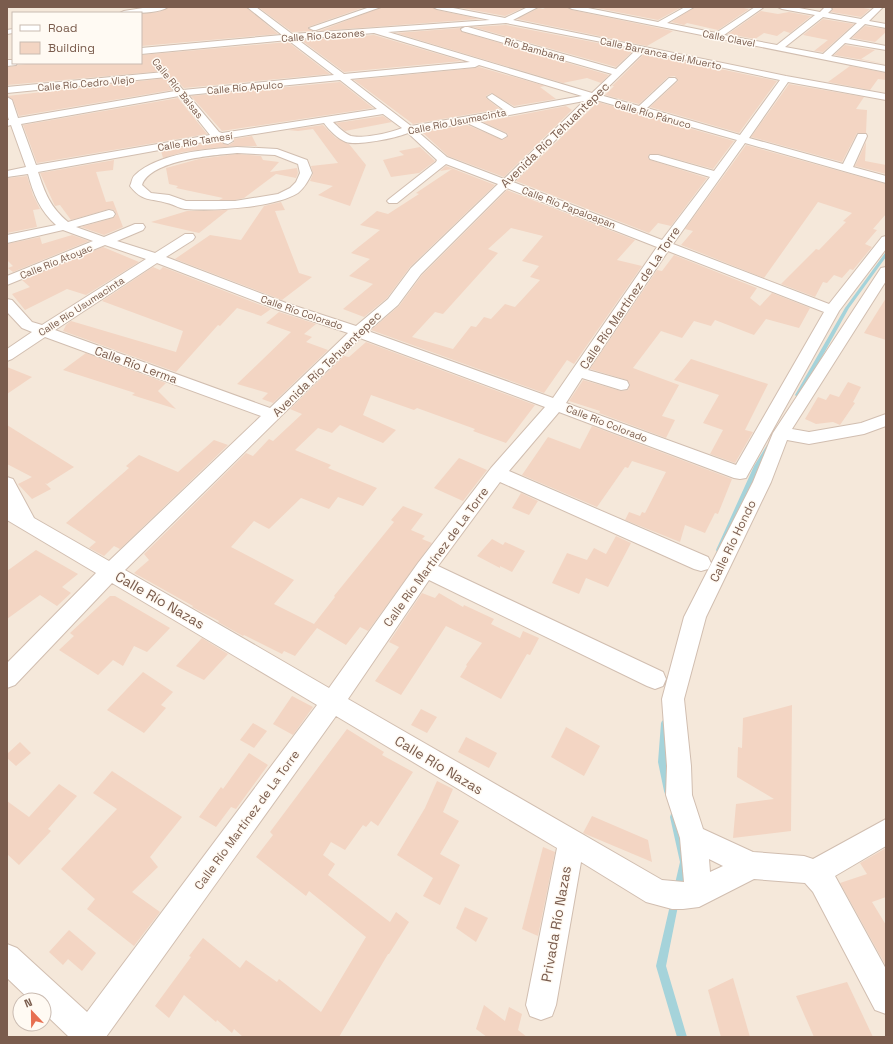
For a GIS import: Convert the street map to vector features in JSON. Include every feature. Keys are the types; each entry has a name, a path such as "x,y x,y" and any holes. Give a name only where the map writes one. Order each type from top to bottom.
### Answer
{"street":[{"path":"131,12 164,7"},
{"name":"Calle Río Papaloapan","path":"251,7 384,112 409,129 443,159 506,182 832,310"},
{"path":"289,37 376,7"},
{"name":"Calle Barranca del Muerto","path":"437,7 643,48 786,79 886,97"},
{"path":"505,21 534,7"},
{"name":"Calle Clavel","path":"572,7 886,70"},
{"path":"660,24 690,7"},
{"path":"717,36 760,7"},
{"path":"782,7 886,26"},
{"path":"778,48 830,7"},
{"path":"825,57 879,7"},
{"name":"Calle Río Cazones","path":"149,56 289,37 505,21"},
{"name":"Río Bambana","path":"452,25 619,73"},
{"name":"Calle Río Pánuco","path":"376,31 743,140 886,180"},
{"path":"843,40 886,48"},
{"name":"Calle Río Balsas","path":"142,45 164,75 181,93 215,136 237,150"},
{"name":"Avenida Río Tehuantepec","path":"7,678 111,572 358,332 393,302 416,271 643,48"},
{"name":"Calle Río Apulco","path":"11,123 181,93 484,63"},
{"name":"Calle Río Cedro Viejo","path":"7,90 164,75"},
{"name":"Calle Río Martínez de La Torre","path":"89,1036 333,702 425,569 497,473 557,404 665,245 786,79"},
{"path":"641,109 672,80"},
{"name":"Calle Río Usumacinta","path":"328,121 332,127 348,139 356,139 397,134 409,129 468,120 593,96"},
{"path":"492,97 511,111"},
{"name":"Calle Río Colorado","path":"7,100 11,123 32,169 39,194 53,216 69,229 156,258 281,306 358,332 557,404 740,473 832,310"},
{"name":"Calle Río Tamesí","path":"7,174 215,136 384,112"},
{"path":"468,120 502,136"},
{"path":"193,154 215,136"},
{"path":"846,169 862,136"},
{"path":"237,150 277,152 303,162 306,173 301,184 294,190 281,197 235,205 184,205 169,199 147,196 136,186 139,177 153,167 193,154 237,150"},
{"path":"654,157 717,175"},
{"path":"393,201 441,164 443,159"},
{"path":"7,239 66,226 109,214"},
{"name":"Calle Río Atoyac","path":"7,281 139,227"},
{"name":"Calle Río Usumacinta","path":"7,356 43,331 189,237"},
{"path":"832,310 886,240"},
{"name":"Calle Río Hondo","path":"684,895 692,838 679,795 679,766 673,699 695,617 762,482 781,433 886,271"},
{"name":"Calle Río Lerma","path":"7,303 26,325 274,415"},
{"path":"579,372 620,386"},
{"path":"781,433 809,438 864,428 886,420"},
{"path":"497,473 701,563"},
{"path":"7,484 17,516"},
{"name":"Calle Río Nazas","path":"17,516 656,892 684,895"},
{"path":"425,569 655,679"},
{"path":"814,873 886,832"},
{"path":"692,838 752,865 804,869 814,873 823,882 886,1000"},
{"name":"Privada Río Nazas","path":"541,1006 571,842"},
{"path":"684,895 752,865"},
{"path":"7,958 89,1036"}],"shaded area":[{"path":"7,7 886,7 886,1037 7,1037"}],"building":[{"path":"169,7 246,7 278,34 142,46 142,14 159,12"},
{"path":"258,7 365,7 308,27 312,31 292,32"},
{"path":"382,7 432,7 437,10 479,19 319,31"},
{"path":"456,7 525,7 505,16"},
{"path":"547,7 567,7 572,10 673,31 647,46 517,19 539,8 543,9"},
{"path":"591,7 682,7 658,20"},
{"path":"695,7 738,7 749,9 718,30 687,23 684,25 671,22"},
{"path":"832,7 857,7 870,9 861,17 831,12 833,9"},
{"path":"761,11 778,14 789,12 811,16 790,33 784,31 777,36 764,33 755,39 728,34"},
{"path":"823,19 854,24 823,52 814,51 828,40 803,35"},
{"path":"506,25 634,50 616,67 473,27"},
{"path":"865,26 886,29 886,32 875,42 852,38"},
{"path":"460,28 462,32 609,75 601,83 587,78 563,83 396,33"},
{"path":"374,35 462,61 344,72 301,40"},
{"path":"288,42 330,74 184,88 179,83 174,82 169,86 172,90 19,116 13,100 7,96 167,78 169,76 168,72 164,71 7,85 7,67 26,64 142,64 142,55"},
{"path":"845,45 875,50 861,59 886,64 834,55"},
{"path":"645,53 777,81 739,133 650,107 678,81 675,76 668,77 639,104 605,95"},
{"path":"850,66 886,73 886,80 878,79 870,90 828,82"},
{"path":"479,67 545,86 540,87 556,99 514,106 491,93 486,96 486,98 500,109 413,124 354,80 475,68"},
{"path":"340,82 373,108 222,131 191,96"},
{"path":"789,84 864,97 856,109 867,110 866,133 857,133 842,162 751,137"},
{"path":"178,98 207,134 37,163 23,125"},
{"path":"598,102 734,141 713,169 658,154 649,154 648,158 650,160 707,178 671,226 658,223 649,233 516,181"},
{"path":"566,106 572,110 504,177 448,156 422,132 467,125 503,140 508,136 507,133 483,122"},
{"path":"383,116 392,122 345,131 336,123"},
{"path":"323,125 336,138 349,144 366,165 350,206 318,195 333,186 310,181 313,174 311,166 338,163 313,129 298,131 288,130"},
{"path":"252,136 257,146 212,148 183,152 163,158 161,151 219,141 229,145 234,142 233,139"},
{"path":"866,142 865,161 886,165 886,174 855,166"},
{"path":"746,145 886,184 886,214 873,229 877,230 865,244 872,247 853,270 850,269 842,278 834,275 827,283 823,282 815,297 781,284 816,249 819,250 846,222 843,221 852,213 818,202 764,278 681,245 693,231 685,229"},
{"path":"420,147 435,161 419,173 391,177 383,160 404,155 399,151"},
{"path":"237,154 261,156 263,160 279,162 270,172 297,168 298,173 296,178 276,174 244,198 235,200 219,200 223,198 176,188 178,186 169,184 166,168 199,159"},
{"path":"114,160 113,170 96,172 106,202 113,201 123,227 104,235 81,227 113,218 116,215 114,210 109,209 71,220 60,205 55,206 40,173"},
{"path":"446,166 495,185 410,267 387,298 364,317 343,309 373,284 349,276 370,259 351,253 380,230 360,225 377,211 388,214 419,194 416,193 452,169 440,171"},
{"path":"27,176 33,195 40,209 33,210 37,227 7,233 8,178"},
{"path":"507,190 635,240 617,260 642,266 574,364 567,360 544,393 371,330 399,306 422,275","holes":["511,228 543,236 522,261 539,266 530,277 540,280 515,307 505,304 491,319 484,317 476,327 471,326 453,349 412,337 435,312 443,314 498,253 488,249"]},
{"path":"281,202 285,210 275,211 299,273 312,277 282,300 175,259 210,235 241,240 264,206"},
{"path":"228,210 199,233 151,222 187,211"},
{"path":"72,235 89,241 13,272 8,268 13,266 7,260 7,244 40,237 42,244"},
{"path":"103,247 139,262 86,295 67,289 25,310 12,294 30,287 22,280"},
{"path":"674,255 757,288 750,298 760,306 772,293 810,308 799,328 766,319 754,335 715,320 711,326 694,321 682,338 661,331 633,368 679,385 662,416 675,420 666,438 599,413 600,411 569,401 583,380 621,391 628,390 630,384 627,380 590,369 657,270 662,271"},
{"path":"153,267 160,270 163,267 271,309 261,316 237,308 220,326 218,325 176,372 63,331 66,325 71,321 176,352 183,331 102,301"},
{"path":"886,298 886,340 864,333"},
{"path":"279,312 316,324 304,334 312,337 306,342 328,350 273,403 262,399 268,393 237,384 291,332 266,323"},
{"path":"366,342 535,405 506,443 473,431 475,429 417,408 414,410 371,395 363,415 396,430 383,443 340,425 332,433 318,428 295,450 331,465 328,468 377,488 363,506 338,497 329,509 301,498 269,529 254,521 231,547 294,580 274,604 314,624 335,597 334,596 394,522 391,520 403,506 423,514 411,530 425,536 422,539 432,543 368,631 360,627 346,645 317,628 295,656 284,651 282,654 244,635 243,636 134,573 149,560 144,554 246,453 253,456 269,439 273,441 302,414 290,409 344,356 349,357"},
{"path":"86,353 166,383 158,391 176,409 132,395 135,393 63,370"},
{"path":"691,359 768,384 745,430 753,432 735,463 710,454 723,430 703,423 719,395 674,380"},
{"path":"7,367 32,377 7,394"},
{"path":"848,382 861,387 853,402 855,403 840,425 833,422 816,424 805,419 818,397 826,400 830,394 839,397"},
{"path":"7,425 74,467 47,484 45,483 51,489 32,499 18,484 32,477 7,464"},
{"path":"592,426 732,479 718,514 715,513 705,533 685,525 680,542 625,520 629,512 640,516 642,512 645,513 666,472 632,461 628,468 625,467 597,507 522,475 548,437 580,449"},
{"path":"214,440 228,445 120,549 114,546 104,556 89,548 96,542 66,523 129,468 126,466 139,455 178,472"},
{"path":"459,458 487,470 463,501 434,488"},
{"path":"521,493 538,501 529,515 512,508"},
{"path":"616,536 631,543 608,587 586,578 579,594 552,583 567,553 587,560 594,548 606,554"},
{"path":"492,539 503,545 505,542 525,551 512,572 500,566 500,568 477,556"},
{"path":"36,550 78,574 62,587 71,593 57,606 40,595 7,619 7,571"},
{"path":"422,593 435,598 439,593 463,607 464,605 494,619 491,624 520,638 523,631 539,638 530,655 527,654 501,699 460,677 467,666 466,665 482,643 446,626 401,695 375,681 399,647 389,642"},
{"path":"110,596 115,596 170,628 147,652 134,646 123,666 113,660 98,675 59,650 74,636 70,633"},
{"path":"202,638 228,654 204,680 176,666"},
{"path":"143,672 173,692 161,705 166,708 144,733 107,710"},
{"path":"292,696 313,707 293,735 273,724"},
{"path":"792,705 791,831 733,838 736,804 774,799 737,777 738,747 742,748 743,718"},
{"path":"421,709 437,717 427,733 411,725"},
{"path":"253,723 267,731 254,748 240,740"},
{"path":"566,727 600,746 584,776 551,757"},
{"path":"347,729 384,752 382,755 413,772 378,826 371,821 366,827 363,825 345,850 331,842 323,855 335,864 328,875 390,922 396,912 409,922 388,954 339,1037 243,1037 234,1029 232,1033 217,1020 216,1022 184,995 169,1018 155,1006 203,938 240,968 246,960 277,982 279,979 321,1012 366,937 309,891 306,896 256,857 273,835 270,832"},
{"path":"466,737 497,753 489,768 458,752"},
{"path":"20,742 31,753 16,766 7,758 7,754"},
{"path":"249,753 268,765 236,809 231,807 216,827 199,817 221,787 223,789"},
{"path":"112,771 182,817 150,857 158,867 132,892 160,912 134,946 87,909 95,899 61,869 117,809 93,793"},
{"path":"437,781 453,789 443,812 459,821 440,854 460,865 440,905 423,896 433,878 397,855 425,808"},
{"path":"59,784 77,796 48,829 51,831 19,865 7,854 7,801 29,817"},
{"path":"592,816 648,840 652,862 583,833"},
{"path":"543,847 555,852 538,936 522,929"},
{"path":"886,848 886,897 872,902 886,925 886,966 840,883 867,874 860,863"},
{"path":"465,907 488,918 476,942 456,928"},
{"path":"69,930 96,953 82,971 68,959 63,965 49,952"},
{"path":"733,978 750,1037 721,1037 708,990"},
{"path":"847,982 873,1037 814,1037 796,996"},
{"path":"484,1005 505,1021 509,1007 522,1014 518,1030 527,1037 487,1037 476,1029"}],"waterway":[{"path":"798,395 847,308 886,254"},
{"path":"719,550 757,466 769,446"},
{"path":"665,723 662,762 668,791"},
{"path":"674,817 684,862 678,888"},
{"path":"675,901 661,966 682,1037"}]}
